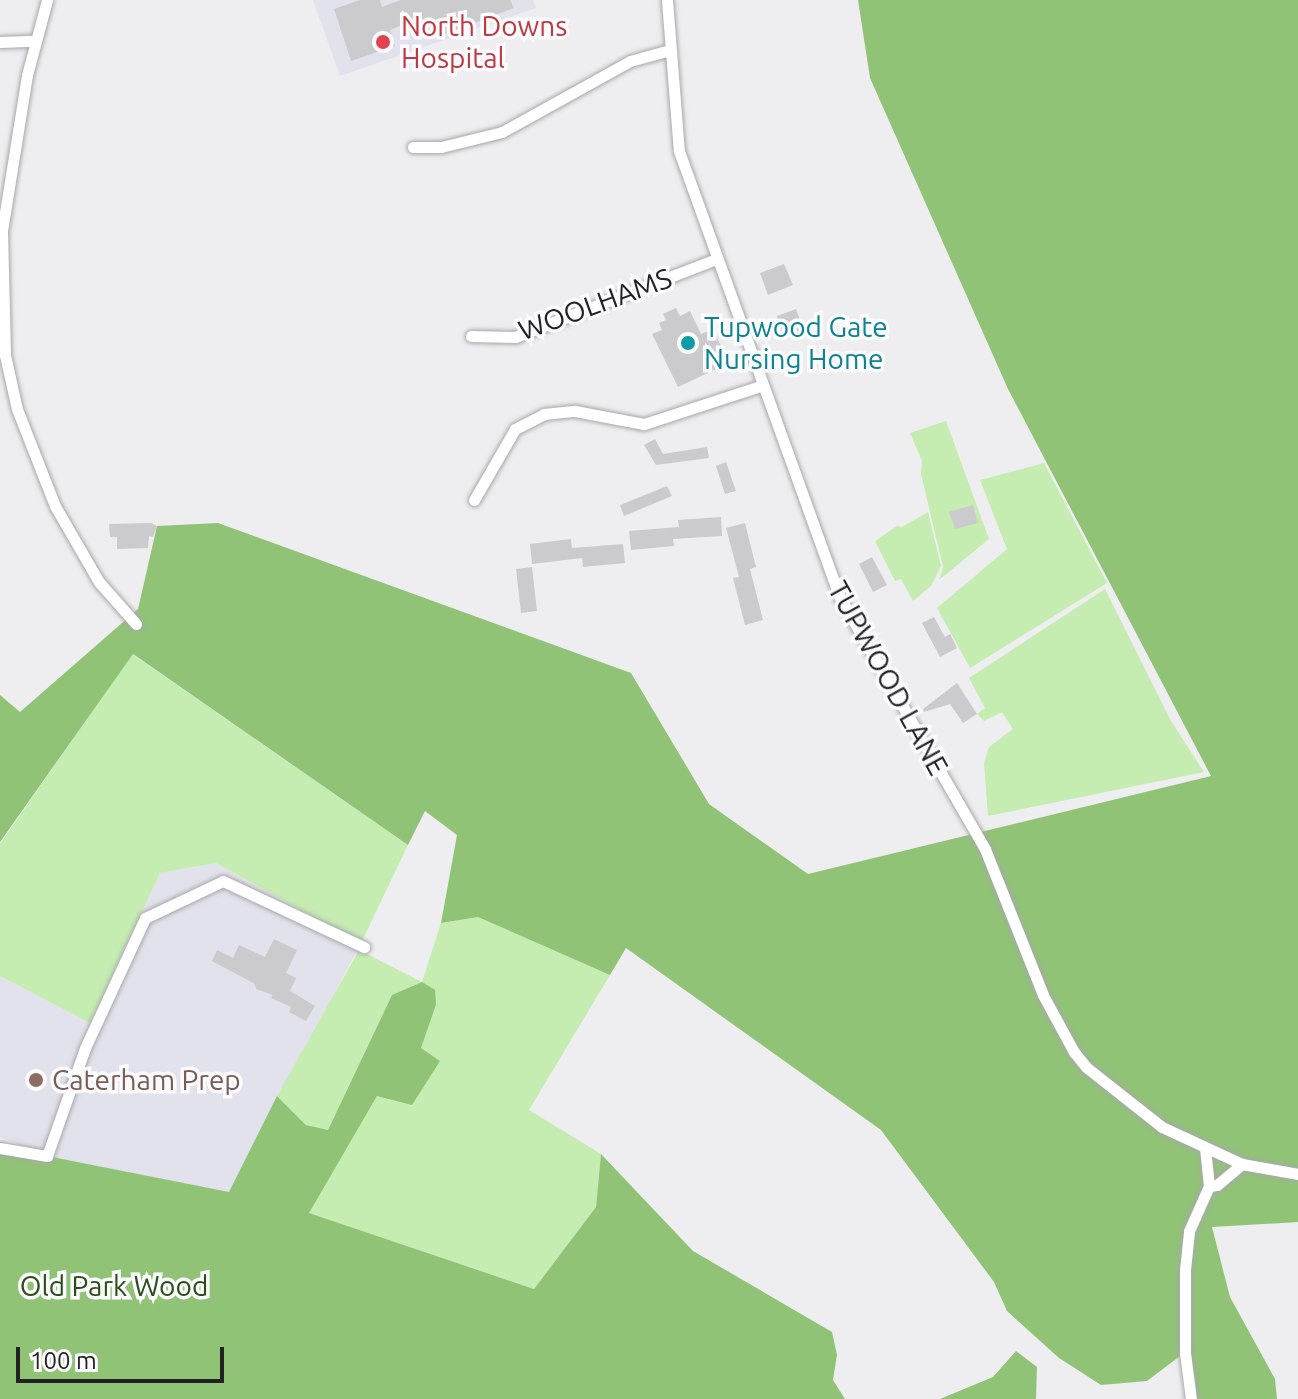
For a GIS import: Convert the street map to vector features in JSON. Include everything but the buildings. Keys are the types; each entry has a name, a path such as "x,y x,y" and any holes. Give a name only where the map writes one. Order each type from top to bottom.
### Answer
{"street":[{"path":"47,0 34,41 2,231 5,355 17,409 55,506 99,582 136,624"},
{"name":"TUPWOOD LANE","path":"667,0 679,151 839,596 985,849 1043,995 1063,1033 1086,1067 1162,1127 1242,1164 1298,1174"},
{"path":"0,42 34,41"},
{"path":"413,147 441,147 502,132 630,61 670,50"},
{"name":"WOOLHAMS","path":"471,336 515,337 716,259"},
{"path":"474,500 515,429 544,414 575,411 644,424 763,385"},
{"path":"0,1148 47,1156 85,1048 145,918 223,881 364,947"},
{"path":"1191,1399 1185,1353 1185,1270 1189,1231 1209,1186 1205,1148"},
{"path":"1209,1186 1217,1185 1242,1164"}],"shaded area":[{"name":"North Downs Hospital","path":"313,0 533,0 536,8 340,76"},
{"path":"216,863 361,943 229,1193 47,1156 0,1137 0,976 90,1023 160,873"}],"green space":[{"path":"858,0 1298,0 1298,1222 1212,1227 1230,1297 1275,1379 1277,1399 1191,1399 1184,1353 1147,1381 1101,1385 1059,1358 1007,1311 994,1282 881,1130 626,948 610,975 478,917 441,923 457,835 425,811 408,845 133,654 0,842 0,695 20,712 138,609 157,526 218,523 631,673 709,804 808,874 1211,776 1008,389 870,78"},
{"path":"946,421 989,539 939,580 943,567 921,474 922,461 910,433"},
{"path":"1044,463 1107,583 970,668 937,608 1007,549 980,480"},
{"path":"928,512 941,566 931,586 913,601 901,579 895,581 875,541 897,526 902,527"},
{"path":"1105,589 1171,721 1204,772 988,816 984,763 989,747 1013,729 1002,712 984,721 977,714 985,708 969,678"},
{"path":"132,654 408,845 361,943 216,863 160,873 90,1023 0,976 0,844"},
{"path":"478,917 610,975 529,1110 601,1154 596,1207 534,1289 308,1213 377,1096 439,1062 421,1048 436,1005 392,995 328,1130 306,1125 277,1096 359,950 422,982 441,923"},
{"name":"Old Park Wood","path":"422,982 435,990 436,1005 421,1048 440,1061 412,1105 377,1096 309,1213 534,1289 596,1207 601,1154 693,1251 832,1332 837,1355 833,1380 845,1399 0,1399 0,1142 47,1156 229,1192 277,1096 306,1125 328,1130 392,995"},
{"path":"1016,1351 1037,1367 1036,1399 940,1399 993,1377"}],"place":[{"name":"North Downs Hospital","path":"383,42"},
{"name":"Tupwood Gate Nursing Home","path":"688,343"},
{"name":"Caterham Prep","path":"36,1080"}]}
